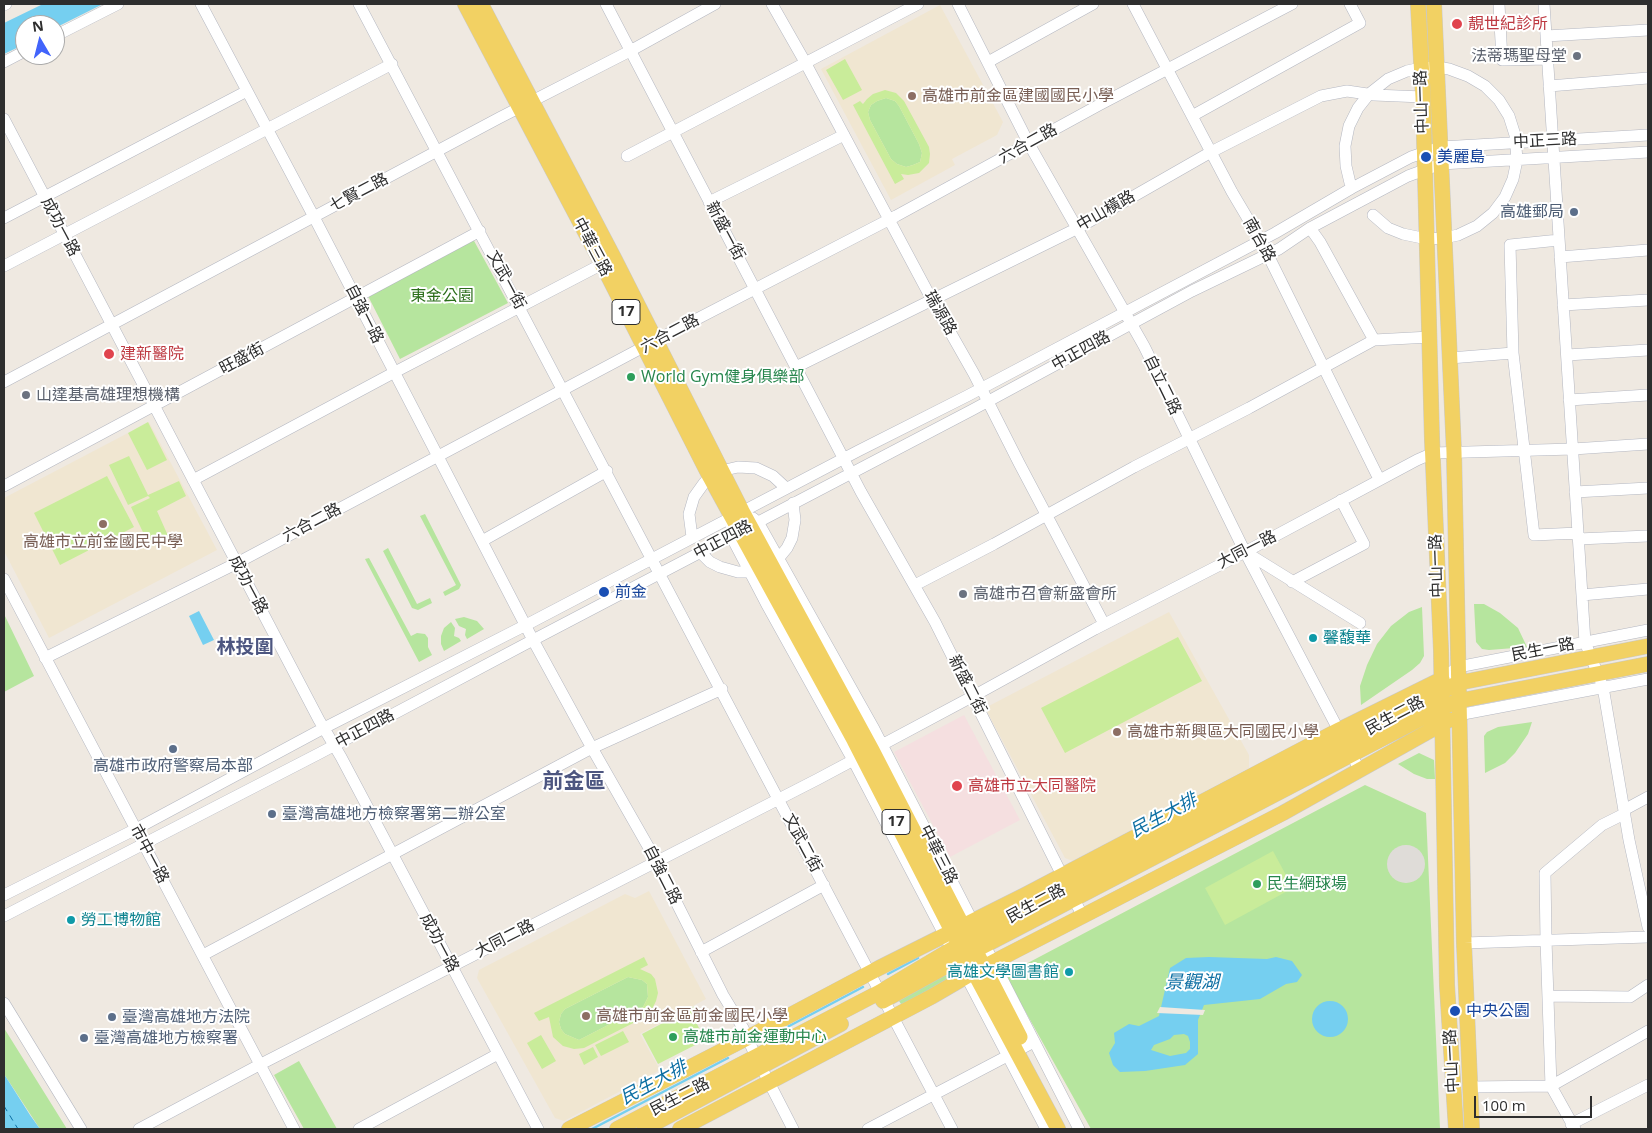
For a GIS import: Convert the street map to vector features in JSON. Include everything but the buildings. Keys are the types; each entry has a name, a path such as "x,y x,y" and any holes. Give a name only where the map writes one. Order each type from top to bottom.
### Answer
{"main road":[{"name":"中華三路","path":"465,4 526,104"},
{"name":"中華三路","path":"481,4 526,104 737,514 867,752 1021,1049 1058,1129"},
{"name":"中山一路","path":"1418,4 1423,97 1433,453 1442,685 1441,716 1447,985 1456,1129"},
{"name":"中山一路","path":"1434,4 1454,452 1464,943 1472,1129"},
{"name":"民生一路","path":"1458,683 1648,646"},
{"name":"民生一路","path":"1441,716 1458,708 1600,680 1648,664"},
{"name":"民生二路","path":"644,1129 758,1062 882,996 964,941 1068,888 1342,736 1442,685 1458,683"},
{"name":"民生二路","path":"1068,888 1441,716"},
{"path":"680,1129 1282,813 1359,770 1441,716"},
{"path":"569,1129 870,973 964,941 1068,888"},
{"name":"中華三路","path":"1021,1049 1069,1129"},
{"name":"民生二路","path":"617,1129 758,1062"}],"street":[{"path":"65,31 118,4"},
{"name":"自強一路","path":"202,4 526,625"},
{"name":"文武一街","path":"359,4 652,558"},
{"name":"新盛一街","path":"606,4 844,458"},
{"name":"七賢二路","path":"4,382 715,4"},
{"name":"瑞源路","path":"772,4 806,62 932,300 982,389 1046,516 1104,624"},
{"path":"627,156 918,4"},
{"name":"自立二路","path":"958,4 1029,144 1131,324 1245,552 1359,770"},
{"path":"988,62 1093,4"},
{"name":"南台路","path":"1133,4 1232,192 1268,255 1379,479"},
{"name":"六合二路","path":"45,658 237,563 650,344 756,290 1292,4"},
{"path":"1192,116 1360,23 1350,4"},
{"path":"1499,4 1502,60 1548,59"},
{"path":"1544,4 1585,642 1600,680 1624,812 1648,927"},
{"path":"1546,36 1648,30"},
{"path":"4,266 392,64"},
{"path":"1350,183 1346,166 1346,139 1349,126 1358,108 1369,94 1388,79 1407,71 1437,67 1468,76 1485,86 1499,100 1509,116 1517,143 1517,160 1514,179 1505,197 1493,213 1477,226 1458,234 1444,238 1427,239 1403,234 1388,228 1373,215"},
{"path":"1549,86 1648,78"},
{"path":"4,218 247,91"},
{"name":"中山橫路","path":"796,367 1078,228 1211,152 1321,96 1347,91 1423,97"},
{"name":"成功一路","path":"4,119 324,728 538,1129"},
{"path":"709,202 844,135"},
{"name":"中正三路","path":"1441,147 1648,135"},
{"name":"中正四路","path":"4,895 136,829 324,728 526,625 786,488 982,389 1260,241 1352,188 1411,157 1441,147"},
{"name":"中正三路","path":"1441,164 1648,152"},
{"name":"中正四路","path":"4,916 334,746 851,472 988,402 1192,291 1268,255 1310,228 1408,176 1441,164"},
{"path":"1310,228 1320,242 1374,340"},
{"name":"旺盛街","path":"4,486 480,231"},
{"path":"1559,240 1510,245 1513,354 1534,535 1648,536"},
{"path":"1560,257 1648,250"},
{"path":"193,480 608,261"},
{"path":"1563,305 1648,300"},
{"path":"915,585 1374,340 1430,337"},
{"path":"1566,355 1648,350"},
{"path":"1450,358 1513,354"},
{"path":"1569,400 1648,396"},
{"name":"大同一路","path":"867,752 1104,624 1245,552 1379,479 1433,453 1573,449 1648,444"},
{"name":"新盛二街","path":"844,458 915,585 973,696 1083,917"},
{"path":"692,537 689,514 694,497 704,483 716,474 738,467 756,468 772,476 786,488"},
{"path":"482,541 606,471"},
{"path":"1575,492 1648,488"},
{"path":"1292,582 1364,544 1341,500"},
{"path":"778,559 792,538 795,520 793,503"},
{"name":"中華三路","path":"737,514 745,529 778,559 867,752 1021,1049 1079,1129"},
{"name":"中華三路","path":"745,529 749,572 867,752"},
{"path":"700,552 710,562 720,568 738,572 749,572"},
{"path":"1245,552 1360,624"},
{"name":"文武二街","path":"652,558 952,1129"},
{"name":"市中一路","path":"4,579 294,1129"},
{"path":"1582,595 1648,589"},
{"name":"自強二路","path":"526,625 656,863 701,952 743,1028 758,1062 793,1129"},
{"name":"民生一路","path":"1442,685 1458,667 1648,630"},
{"name":"民生一路","path":"1600,680 1648,679"},
{"path":"203,956 592,748 722,690"},
{"name":"大同二路","path":"139,1129 261,1064 656,863 867,752"},
{"path":"1648,797 1602,824 1545,873 1551,1086 1573,1126 1648,1085"},
{"path":"701,952 824,885"},
{"path":"1464,943 1648,937"},
{"path":"1548,996 1630,997 1648,985"},
{"path":"4,1004 81,1129"},
{"path":"1470,1087 1551,1086 1648,1031"},
{"path":"868,1129 1021,1049"},
{"name":"中華三路","path":"1021,1049 1046,1129"},
{"path":"359,1129 498,1054"}],"shaded area":[{"name":"高雄市前金區建國國民小學","path":"940,5 1003,122 997,135 952,159 955,165 891,200 821,69"},
{"name":"高雄市立前金國民中學","path":"149,422 217,550 49,638 4,551 4,498"},
{"name":"高雄市新興區大同國民小學","path":"1169,612 1249,755 1249,768 1073,861 1065,858 985,708"},
{"name":"高雄市立大同醫院","path":"964,715 1020,820 950,857 894,752"},
{"path":"1406,845 1420,850 1425,864 1420,878 1406,883 1392,878 1387,864 1392,850"},
{"name":"高雄市前金區前金國民小學","path":"649,891 706,999 640,1034 660,1070 564,1121 555,1118 477,978 479,970 625,894 635,898"}],"green space":[{"path":"845,59 862,90 843,100 826,70"},
{"path":"885,90 896,93 904,101 929,147 929,163 919,173 901,174 904,179 895,184 853,105 860,101 863,104 873,94","holes":["886,98 895,101 922,153 920,162 906,167 897,164 891,159 870,120 868,112 871,105 877,101"]},
{"path":"886,98 895,101 899,106 919,144 922,153 920,162 906,167 897,164 891,159 870,120 868,112 871,105"},
{"name":"東金公園","path":"473,239 508,303 400,359 367,294"},
{"path":"148,422 167,460 147,470 128,433"},
{"path":"129,456 148,495 179,481 186,496 157,511 169,538 150,547 131,507 150,498 148,496 128,505 109,465"},
{"path":"107,476 134,527 60,565 34,513"},
{"path":"425,514 461,585 459,589 445,596 443,592 456,585 420,516"},
{"path":"388,548 417,604 430,598 432,603 418,610 412,608 383,551"},
{"path":"369,558 411,636 417,633 425,634 428,638 428,647 432,655 419,662 365,559"},
{"path":"1474,604 1484,604 1500,613 1518,628 1527,647 1482,649 1476,642"},
{"path":"1422,607 1424,656 1420,663 1361,705 1360,686 1377,644 1391,626 1409,612"},
{"path":"4,614 34,676 4,692"},
{"path":"464,617 477,621 484,629 467,639 465,635 466,629 459,626 455,619"},
{"path":"451,622 455,628 454,636 461,641 444,651 441,644 441,636 444,628"},
{"path":"1178,637 1202,681 1065,753 1041,708"},
{"path":"1532,722 1528,734 1515,753 1505,763 1485,773 1484,736 1487,732 1498,727"},
{"path":"1419,753 1434,760 1435,779 1427,779 1414,774 1398,764"},
{"name":"中央公園","path":"1365,785 1426,813 1440,1129 1091,1129 1005,975"},
{"path":"1273,851 1293,888 1225,925 1205,888"},
{"path":"644,957 648,965 640,969 651,974 655,979 658,993 649,1015 584,1048 574,1049 563,1046 553,1037 549,1017 539,1021 534,1013","holes":["628,977 642,980 647,984 648,997 643,1007 579,1040 565,1034 561,1029 559,1022 561,1014 565,1009"]},
{"path":"942,975 946,975 949,981 903,1007 899,1001"},
{"path":"628,977 642,980 647,984 648,997 643,1007 579,1040 565,1034 559,1022 561,1014 565,1009"},
{"name":"高雄市前金運動中心","path":"695,1006 701,1017 695,1020 705,1040 658,1064 642,1034"},
{"path":"4,1028 67,1129 40,1129 4,1074"},
{"path":"623,1031 629,1042 601,1056 595,1045"},
{"path":"541,1035 556,1061 542,1069 527,1043"},
{"path":"593,1047 598,1057 584,1065 579,1054"},
{"path":"299,1061 337,1129 304,1129 274,1075"}],"water":[{"path":"43,4 103,4 65,23 65,15 20,15"},
{"path":"15,18 15,49 4,54 4,23"},
{"path":"199,611 214,640 203,645 189,616"},
{"name":"景觀湖","path":"1276,957 1292,961 1302,975 1297,982 1286,984 1260,999 1204,1005 1198,1020 1198,1054 1185,1065 1145,1071 1120,1072 1113,1065 1109,1053 1115,1043 1114,1033 1129,1024 1139,1026 1159,1016 1170,968 1186,958 1267,959","holes":["1184,1034 1188,1036 1190,1049 1186,1053 1170,1056 1151,1050 1154,1045 1170,1039 1174,1035"]},
{"path":"1330,1001 1337,1002 1343,1006 1347,1012 1347,1026 1343,1032 1337,1036 1330,1037 1323,1036 1317,1032 1313,1026 1312,1019 1313,1012 1317,1006 1323,1002"},
{"path":"4,1074 30,1115 40,1129 4,1129"}],"pier":[{"path":"1160,1007 1205,1010 1203,1015 1157,1013"}],"waterway":[{"name":"民生大排","path":"888,974 918,958"},
{"name":"民生大排","path":"774,1034 863,987"},
{"name":"民生大排","path":"592,1129 728,1058"}],"ferry route":[{"path":"4,1106 18,1129"}],"place":[{"name":"靚世紀診所","path":"1457,24"},
{"name":"法蒂瑪聖母堂","path":"1577,56"},
{"name":"高雄市前金區建國國民小學","path":"912,96"},
{"name":"美麗島","path":"1426,157"},
{"name":"高雄郵局","path":"1574,212"},
{"name":"建新醫院","path":"109,354"},
{"name":"World Gym健身俱樂部","path":"631,377"},
{"name":"山達基高雄理想機構","path":"26,395"},
{"name":"高雄市立前金國民中學","path":"103,524"},
{"name":"前金","path":"604,592"},
{"name":"高雄市召會新盛會所","path":"963,594"},
{"name":"馨馥華","path":"1313,638"},
{"name":"高雄市新興區大同國民小學","path":"1117,732"},
{"name":"高雄市政府警察局本部","path":"173,749"},
{"name":"高雄市立大同醫院","path":"957,786"},
{"name":"臺灣高雄地方檢察署第二辦公室","path":"272,814"},
{"name":"民生網球場","path":"1257,884"},
{"name":"勞工博物館","path":"71,920"},
{"name":"高雄文學圖書館","path":"1069,972"},
{"name":"中央公園","path":"1455,1011"},
{"name":"高雄市前金區前金國民小學","path":"586,1016"},
{"name":"臺灣高雄地方法院","path":"112,1017"},
{"name":"高雄市前金運動中心","path":"673,1037"},
{"name":"臺灣高雄地方檢察署","path":"84,1038"}],"district":[{"name":"林投圍","path":"245,648"},
{"name":"前金區","path":"574,782"}]}
